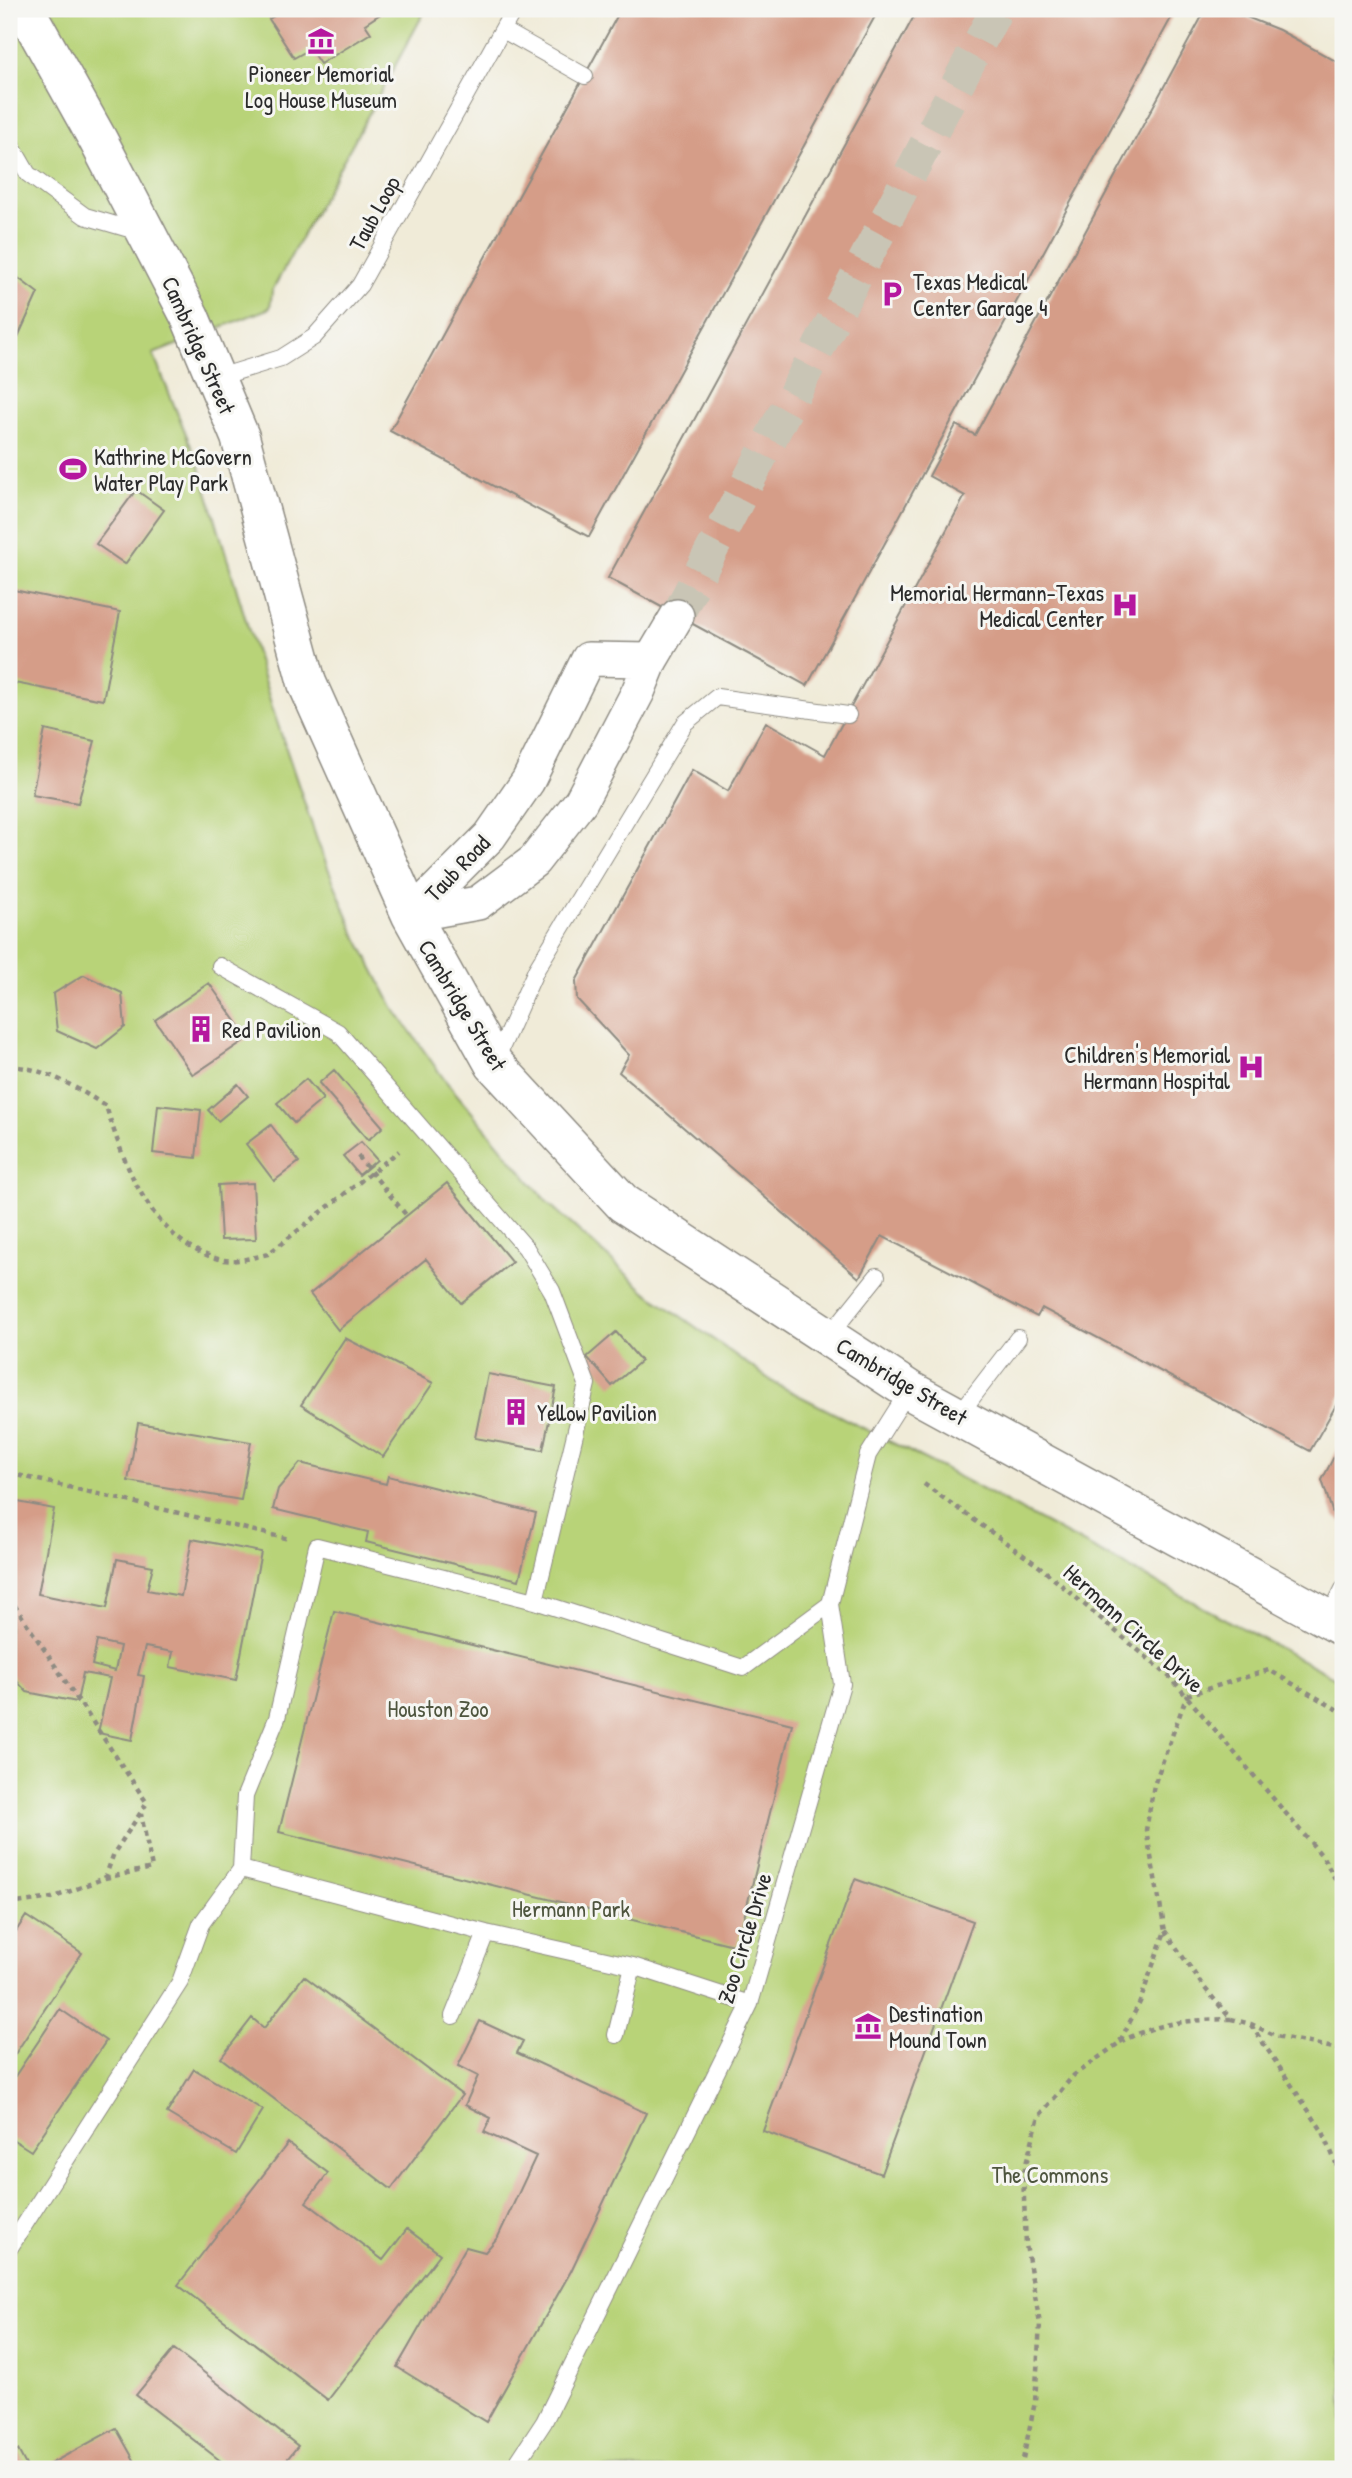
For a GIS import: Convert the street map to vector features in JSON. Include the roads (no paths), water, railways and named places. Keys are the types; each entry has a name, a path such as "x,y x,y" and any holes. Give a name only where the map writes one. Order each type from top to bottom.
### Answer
{"street":[{"name":"Cambridge Street","path":"25,9 98,140 190,317 240,437 307,683 411,915 494,1064 623,1203 909,1390 1338,1612"},
{"name":"Taub Road","path":"411,915 478,903 534,861 580,801 677,616"},
{"name":"Taub Road","path":"411,915 489,836 516,799 528,781 588,659 652,660"}],"lane":[{"name":"Taub Loop","path":"216,378 281,358 314,337 360,285 514,9"},
{"path":"503,30 585,76"},
{"path":"9,141 28,174 85,216 145,234"},
{"path":"494,1064 536,970 685,723 717,696 848,715"},
{"path":"220,966 338,1032 526,1248 552,1291 587,1384 535,1601"},
{"path":"828,1337 877,1276"},
{"path":"958,1416 1018,1338"},
{"name":"Zoo Circle Drive","path":"513,2469 544,2422 750,2004 842,1684 830,1604 868,1455 909,1390"},
{"path":"9,2249 180,1982 201,1924 241,1869 245,1796 277,1718 317,1546 535,1601 743,1668 830,1604"},
{"path":"241,1869 486,1933 633,1966 750,2004"},
{"path":"453,2016 486,1933"},
{"path":"616,2035 633,1966"}],"tunnel":[{"path":"677,616 997,9"}],"place":[{"name":"Pioneer Memorial Log House Museum","path":"321,41"},
{"name":"Texas Medical Center Garage 4","path":"892,294"},
{"name":"Kathrine McGovern Water Play Park","path":"73,469"},
{"name":"Memorial Hermann-Texas Medical Center","path":"1125,605"},
{"name":"Red Pavilion","path":"201,1029"},
{"name":"Children's Memorial Hermann Hospital","path":"1251,1067"},
{"name":"Yellow Pavilion","path":"516,1412"},
{"name":"Destination Mound Town","path":"868,2026"}],"park label":[{"name":"Houston Zoo","path":"438,1708"},
{"name":"Hermann Park","path":"571,1908"},
{"name":"The Commons","path":"1050,2174"}]}
